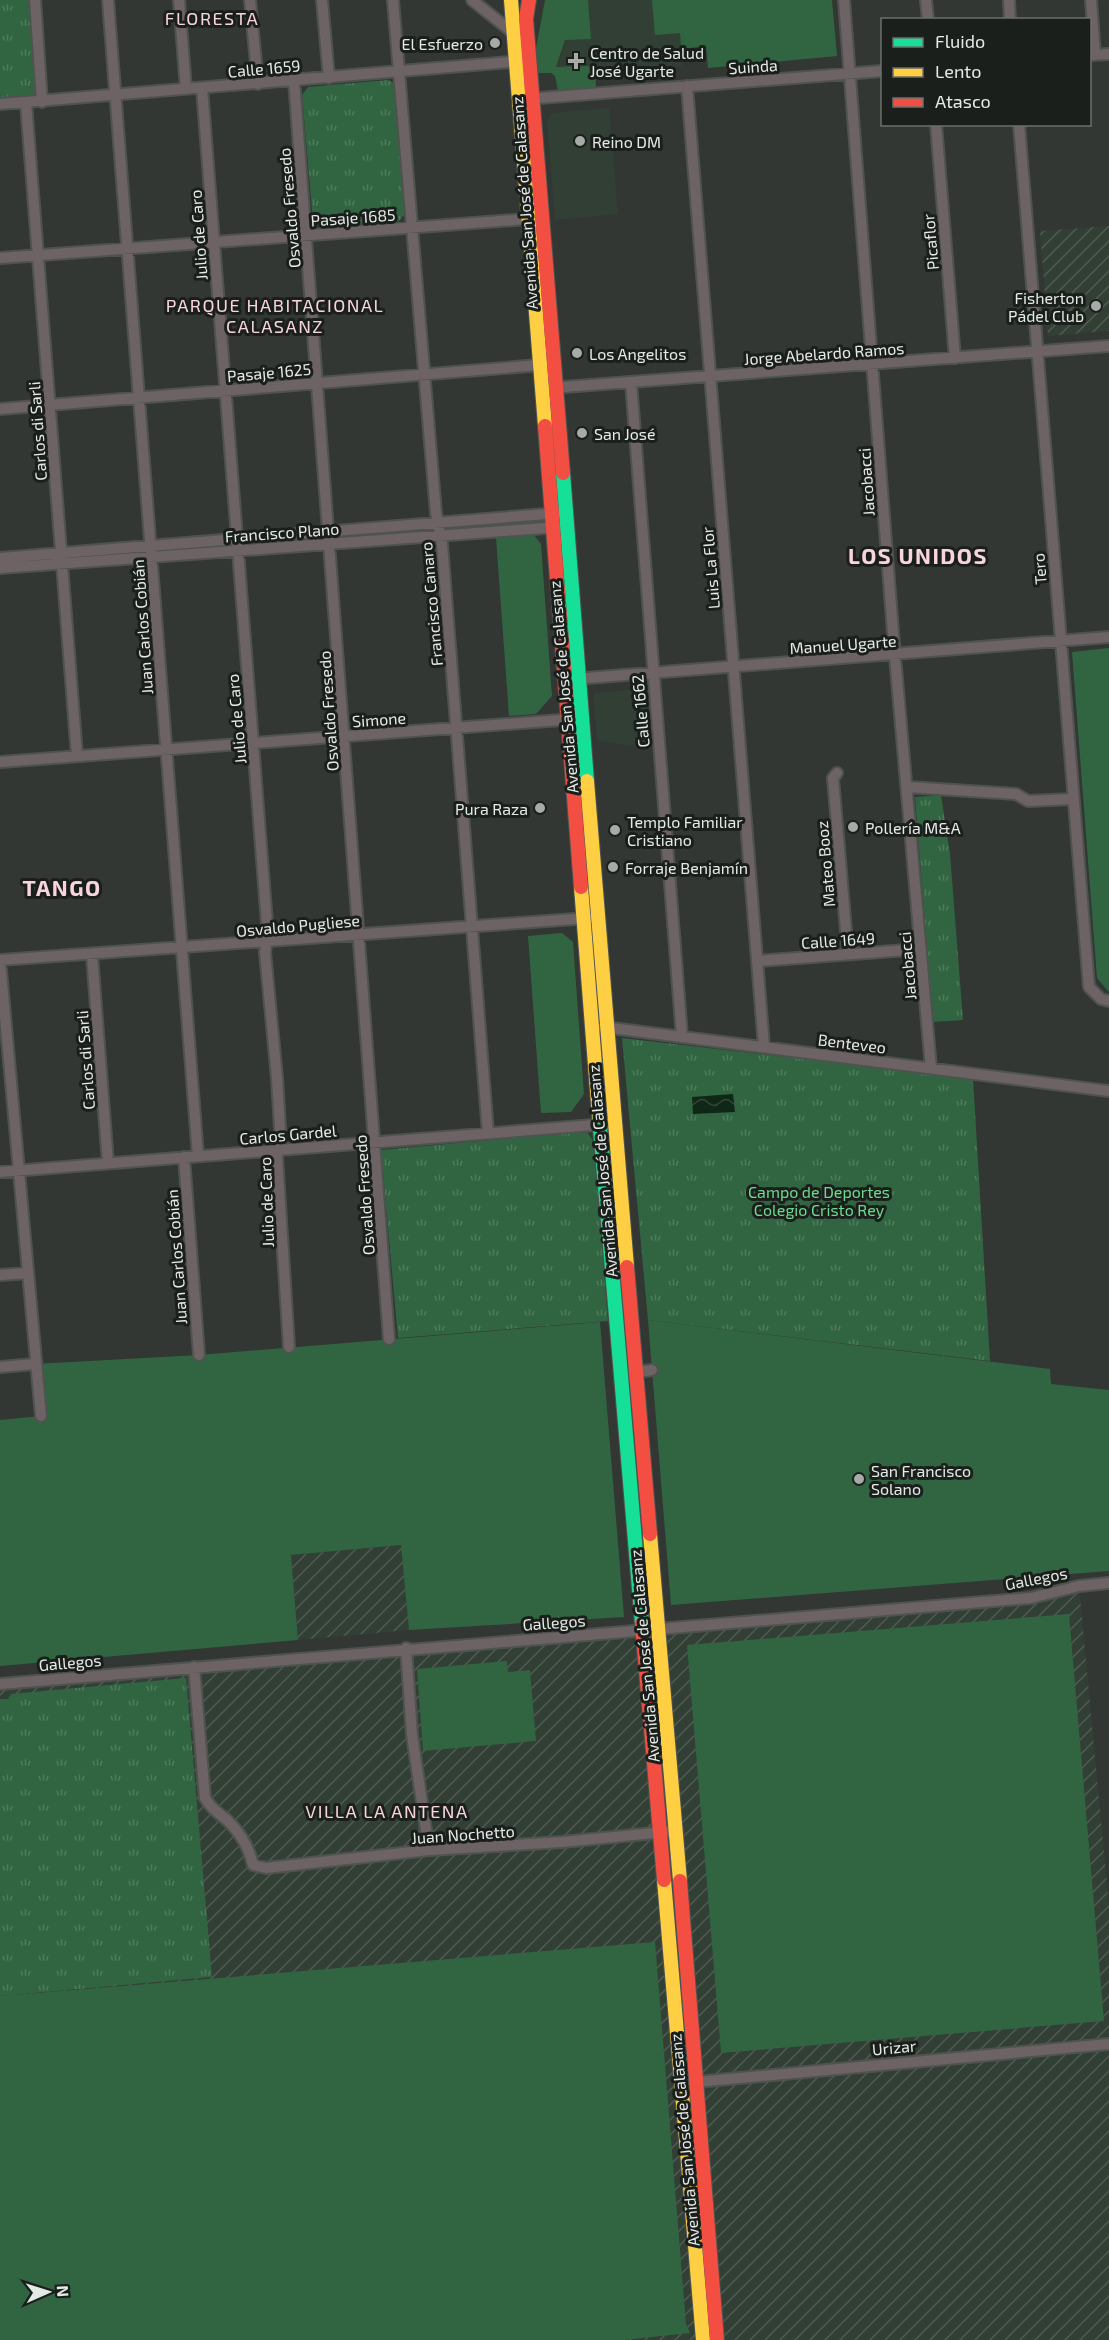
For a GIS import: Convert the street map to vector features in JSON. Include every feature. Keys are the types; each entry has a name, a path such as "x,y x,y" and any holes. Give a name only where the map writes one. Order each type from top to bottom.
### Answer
{"main road":[{"name":"Avenida San José de Calasanz","path":"511,0 520,35 523,61 575,719 584,919 592,1026 703,2340"},
{"name":"Avenida San José de Calasanz","path":"520,35 529,0"},
{"name":"Avenida San José de Calasanz","path":"526,99 528,219 540,365 548,388"},
{"name":"Avenida San José de Calasanz","path":"575,719 598,918 717,2340"},
{"name":"Urizar","path":"681,2083 696,2082"}],"street":[{"path":"35,0 42,102"},
{"name":"Juan Carlos Cobián","path":"108,0 180,949 198,1156"},
{"path":"179,0 186,90"},
{"path":"250,0 258,84"},
{"path":"322,0 328,78"},
{"name":"Francisco Canaro","path":"393,0 424,374 441,536 488,1133"},
{"path":"472,0 520,35"},
{"name":"Jacobacci","path":"844,0 931,1068"},
{"path":"926,0 928,18"},
{"path":"1009,0 1010,18"},
{"path":"1091,0 1092,55 1109,54"},
{"name":"Calle 1659","path":"0,104 523,61"},
{"name":"Suinda","path":"526,99 881,71"},
{"name":"Osvaldo Fresedo","path":"294,81 389,1339"},
{"name":"Luis La Flor","path":"687,86 764,1047"},
{"name":"Julio de Caro","path":"202,88 253,743 267,942 265,952 277,1078 279,1150 277,1157 289,1347"},
{"name":"Carlos di Sarli","path":"26,103 77,756"},
{"name":"Picaflor","path":"936,126 955,358"},
{"name":"Tero","path":"1019,126 1089,987 1101,999 1109,1001"},
{"name":"Pasaje 1685","path":"0,258 528,219"},
{"name":"Jorge Abelardo Ramos","path":"548,388 1109,346"},
{"name":"Pasaje 1625","path":"0,409 540,365"},
{"name":"Calle 1662","path":"631,382 682,1037"},
{"name":"Francisco Plano","path":"0,558 62,558 151,551 237,539 558,513"},
{"name":"Francisco Plano","path":"151,551 237,551 559,527"},
{"name":"Francisco Plano","path":"0,568 62,558"},
{"name":"Manuel Ugarte","path":"572,680 896,656 1109,637"},
{"name":"Simone","path":"0,762 575,719"},
{"name":"Mateo Booz","path":"837,773 833,778 848,954"},
{"path":"907,787 1016,794 1028,801 1073,799"},
{"name":"Osvaldo Pugliese","path":"0,960 598,918"},
{"name":"Calle 1649","path":"757,961 921,949"},
{"name":"Carlos di Sarli","path":"92,954 108,1163"},
{"path":"0,960 17,1170 41,1416"},
{"name":"Benteveo","path":"592,1026 1109,1091"},
{"name":"Carlos Gardel","path":"0,1172 615,1124"},
{"name":"Juan Carlos Cobián","path":"184,1157 199,1354"},
{"path":"0,1275 28,1273"},
{"path":"0,1367 35,1364"},
{"path":"636,1372 652,1370"},
{"name":"Gallegos","path":"0,1684 406,1648 1031,1598 1079,1586 1109,1583"},
{"path":"406,1648 412,1735 429,1850"},
{"name":"Juan Nochetto","path":"194,1667 205,1798 210,1808 233,1826 242,1838 254,1865 266,1868 429,1850 562,1842 675,1831"},
{"name":"Urizar","path":"696,2082 1109,2044"}],"shaded area":[{"path":"581,0 677,0 682,66 595,72 595,66 556,68"},
{"path":"609,108 618,214 555,220 547,120 552,113"},
{"path":"1109,226 1109,331 1048,336 1040,231"},
{"path":"641,689 647,695 651,749 597,740 593,693"},
{"path":"402,1545 409,1630 298,1640 291,1555"},
{"path":"1079,1586 1109,1906 1109,2340 0,2340 0,1684 1031,1598"}],"green space":[{"path":"0,0 35,0 42,102 0,104"},
{"path":"545,0 588,0 591,39 565,40 556,67 595,66 596,89 561,92 558,90 555,76 551,73 537,73 536,48"},
{"path":"652,0 832,0 837,56 708,68 706,46 681,49 680,33 655,35"},
{"path":"388,80 394,83 405,213 399,221 320,227 313,221 302,95 308,87"},
{"path":"534,535 541,544 552,696 536,714 509,716 496,538"},
{"path":"1109,648 1109,992 1097,978 1072,652"},
{"path":"941,795 950,854 963,1020 933,1022 915,797"},
{"path":"562,933 573,942 584,1094 571,1112 541,1113 528,936"},
{"name":"Campo de Deportes Colegio Cristo Rey","path":"622,1038 973,1079 990,1361 648,1320"},
{"path":"587,1132 594,1142 608,1321 398,1338 381,1150"},
{"name":"San Francisco Solano","path":"648,1320 1050,1369 1051,1384 1109,1390 1109,1571 671,1605"},
{"path":"600,1322 624,1617 409,1630 401,1545 291,1555 298,1640 0,1666 0,1420 41,1416 35,1364 199,1355"},
{"path":"1069,1614 1104,2021 721,2053 687,1645"},
{"path":"507,1661 508,1672 530,1670 536,1741 423,1751 417,1669"},
{"path":"186,1678 212,1977 0,1996 0,1699 8,1699 11,1694"},
{"path":"655,1942 686,2324 690,2333 623,2340 0,2340 0,1996"}],"water":[{"path":"733,1094 735,1112 693,1114 692,1097"}],"traffic: fast":[{"path":"563,473 587,781"},
{"path":"599,1116 642,1624"}],"traffic: slow":[{"path":"511,0 545,426"},
{"path":"587,781 627,1267"},
{"path":"581,887 599,1116"},
{"path":"650,1534 680,1881"},
{"path":"664,1880 703,2340"}],"traffic: jam":[{"path":"529,0 526,19 563,473"},
{"path":"545,426 581,887"},
{"path":"627,1267 650,1534"},
{"path":"642,1624 664,1880"},
{"path":"680,1881 717,2340"}],"place":[{"name":"El Esfuerzo","path":"495,43"},
{"name":"Centro de Salud José Ugarte","path":"576,61"},
{"name":"Reino DM","path":"580,141"},
{"name":"Fisherton Pádel Club","path":"1096,306"},
{"name":"Los Angelitos","path":"577,353"},
{"name":"San José","path":"582,433"},
{"name":"Pura Raza","path":"540,808"},
{"name":"Pollería M&A","path":"853,827"},
{"name":"Templo Familiar Cristiano","path":"615,830"},
{"name":"Forraje Benjamín","path":"613,867"},
{"name":"San Francisco Solano","path":"859,1479"}],"district":[{"name":"FLORESTA","path":"212,18"},
{"name":"PARQUE HABITACIONAL CALASANZ","path":"275,315"},
{"name":"LOS UNIDOS","path":"918,555"},
{"name":"TANGO","path":"62,887"},
{"name":"VILLA LA ANTENA","path":"387,1811"}]}
